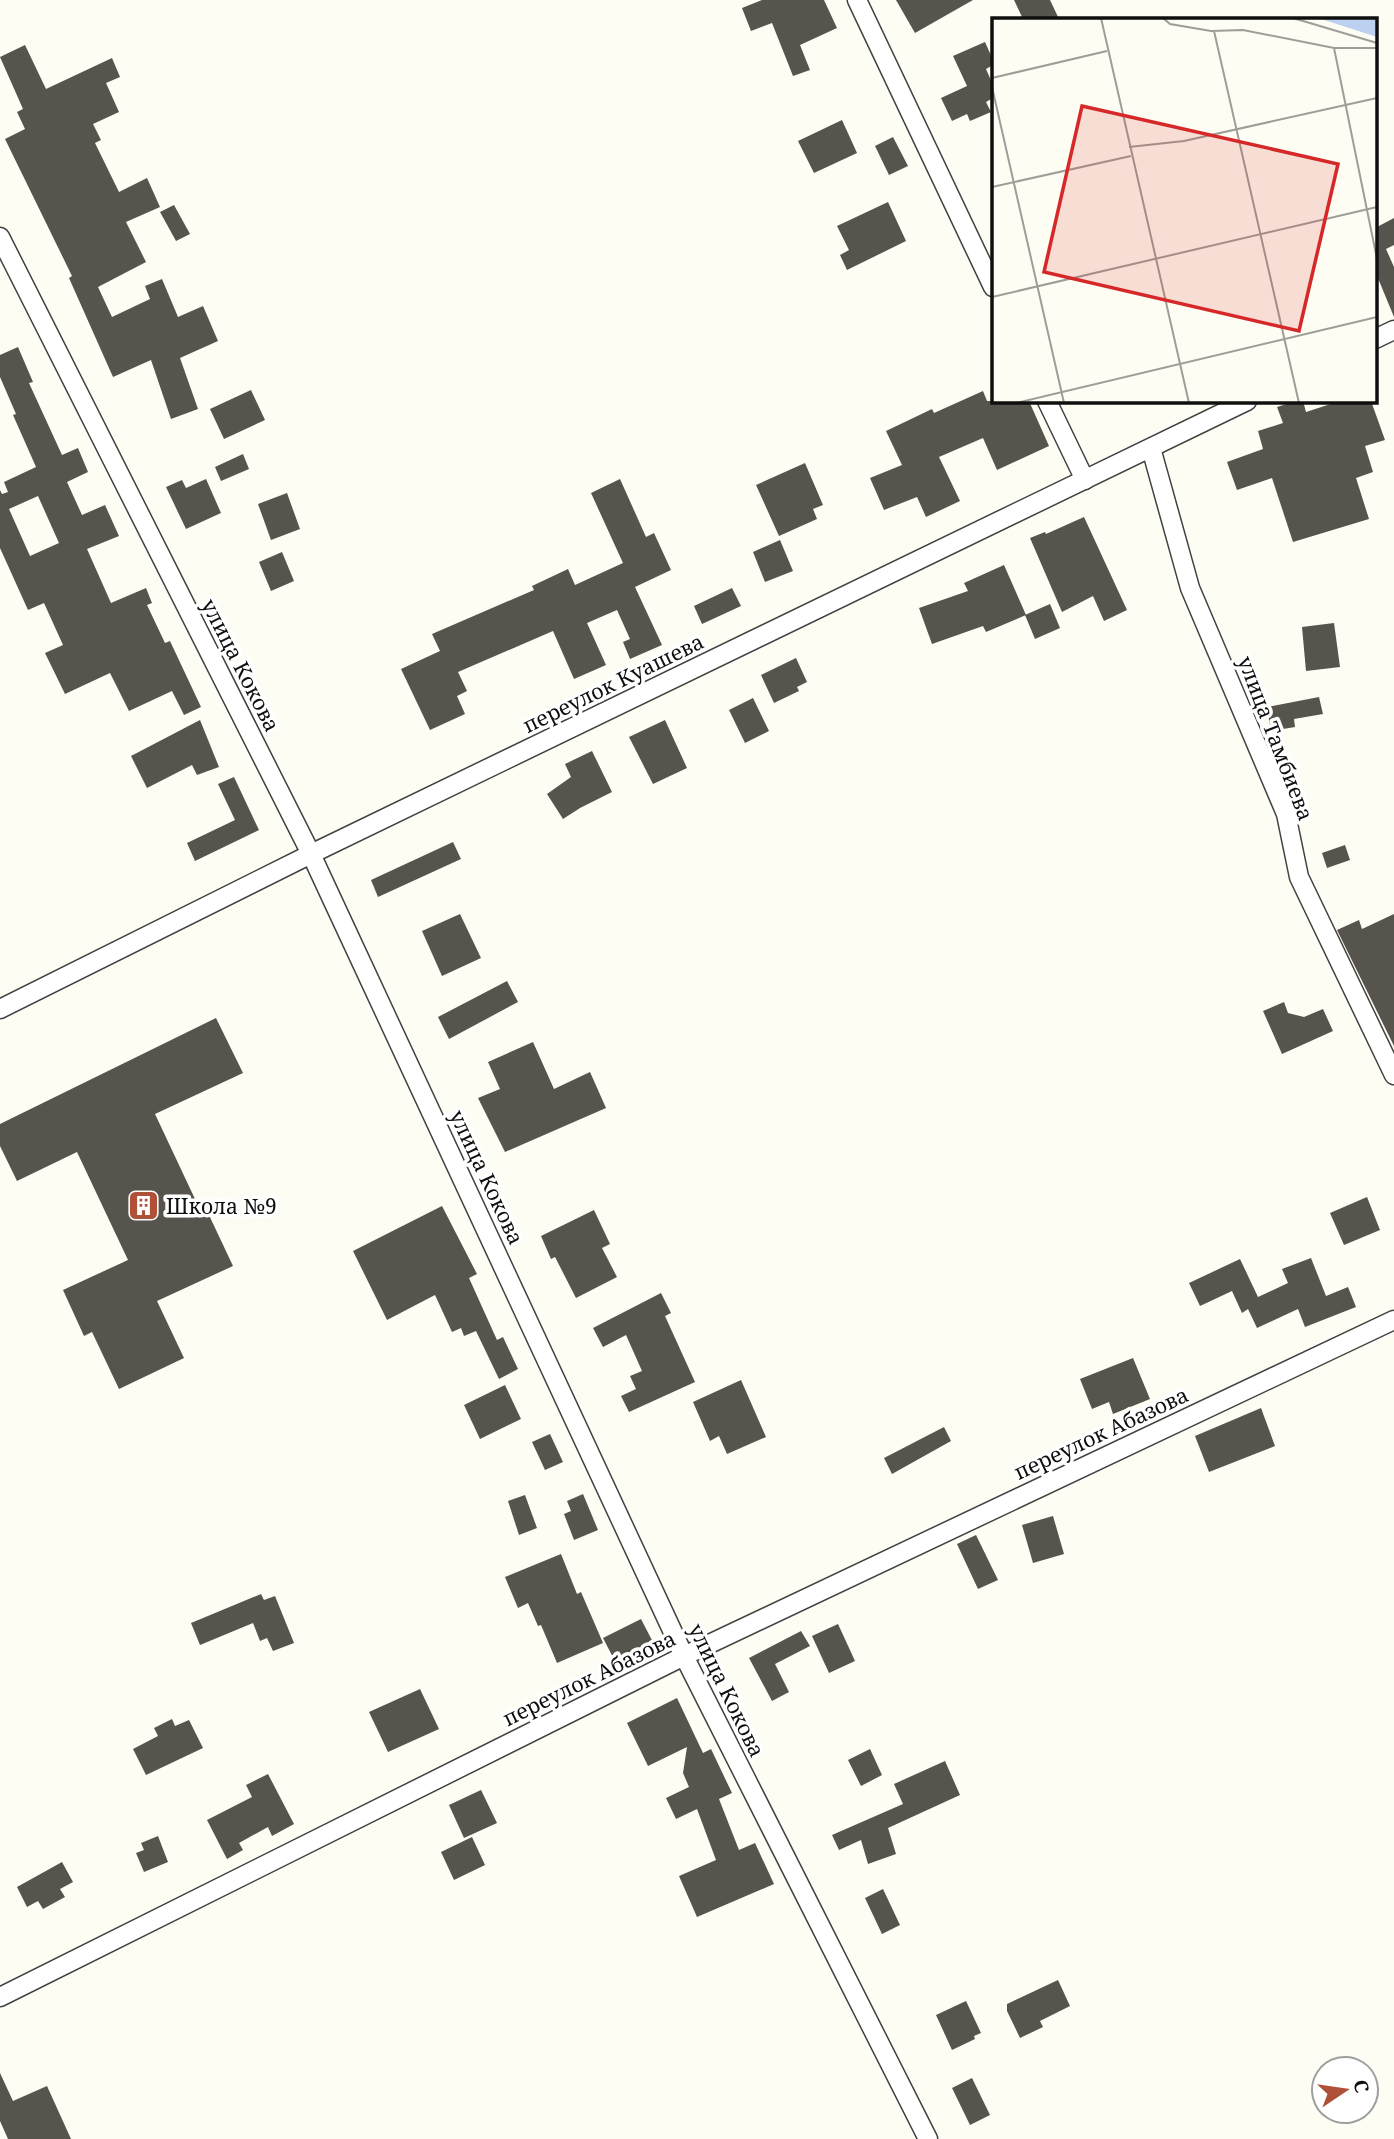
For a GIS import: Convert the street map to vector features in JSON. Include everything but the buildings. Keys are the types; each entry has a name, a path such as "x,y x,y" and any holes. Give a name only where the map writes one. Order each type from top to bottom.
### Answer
{"street":[{"path":"857,0 992,285"},
{"name":"улица Кокова","path":"0,237 311,854 684,1656 928,2139"},
{"path":"1376,339 1394,330"},
{"path":"1047,402 1085,480"},
{"name":"переулок Куашева","path":"0,1009 311,854 1245,402"},
{"name":"улица Тамбиева","path":"1151,448 1190,589 1286,814 1299,877 1394,1075"},
{"name":"переулок Абазова","path":"0,1997 684,1656 1394,1320"}],"place":[{"name":"Школа №9","path":"143,1206"}]}
